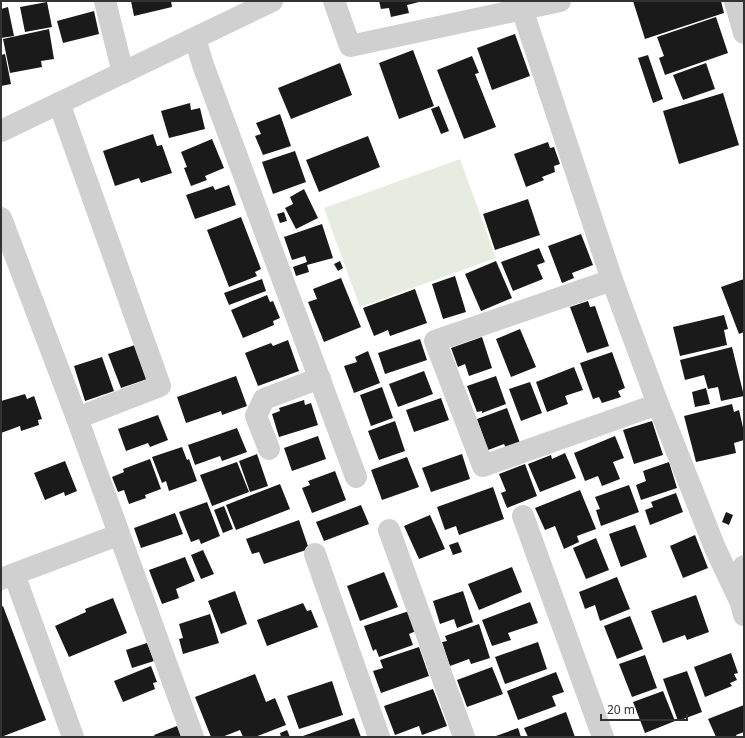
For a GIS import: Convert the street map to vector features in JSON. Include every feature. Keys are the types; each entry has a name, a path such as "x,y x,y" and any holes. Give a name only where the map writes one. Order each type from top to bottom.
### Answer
{"street":[{"path":"104,1 123,73"},
{"path":"1,131 272,1"},
{"path":"334,1 350,46 560,1"},
{"path":"735,1 744,33"},
{"path":"522,9 612,280 658,404 715,548 742,609"},
{"path":"195,38 203,65 356,477"},
{"path":"59,104 160,386 77,418"},
{"path":"1,218 77,418 118,536 193,737"},
{"path":"612,280 435,341 483,466 658,404"},
{"path":"269,449 256,416 264,399 320,378"},
{"path":"523,516 603,737"},
{"path":"389,530 464,737"},
{"path":"73,737 8,577 118,536"},
{"path":"314,554 379,737"},
{"path":"742,609 744,566"}],"shaded area":[{"path":"460,159 496,258 360,307 324,208"}],"building":[{"path":"131,1 171,1 172,7 134,16"},
{"path":"379,1 419,2 407,5 409,13 391,17 389,8 381,9"},
{"path":"633,1 721,1 724,13 645,39"},
{"path":"47,2 52,27 25,32 20,7"},
{"path":"8,7 14,36 1,38 1,9"},
{"path":"94,11 99,34 63,43 57,21"},
{"path":"716,17 728,53 665,75 659,58 664,56 657,37"},
{"path":"49,29 54,59 41,61 42,67 10,73 3,39"},
{"path":"515,34 530,76 492,90 477,48"},
{"path":"413,50 434,106 399,119 379,63"},
{"path":"5,54 11,84 1,86 1,55"},
{"path":"648,55 663,99 653,103 638,58"},
{"path":"472,56 479,73 475,74 496,127 464,139 437,70"},
{"path":"340,63 352,95 291,119 278,88"},
{"path":"706,63 715,89 683,100 673,75"},
{"path":"723,93 739,145 679,164 663,111"},
{"path":"190,103 191,110 200,108 205,129 169,138 161,111"},
{"path":"439,106 449,131 441,134 431,109"},
{"path":"280,114 291,146 263,155 255,136 261,134 256,123"},
{"path":"153,134 157,146 162,145 172,173 141,183 139,178 115,186 103,151"},
{"path":"368,136 380,167 319,192 306,160"},
{"path":"212,139 224,168 205,176 207,180 191,186 184,168 187,167 181,152"},
{"path":"548,142 550,148 554,147 560,164 554,166 555,172 542,177 544,180 526,187 514,154"},
{"path":"295,151 306,182 273,194 262,162"},
{"path":"229,185 236,205 195,219 186,195 213,186 215,190"},
{"path":"304,189 318,218 296,229 285,208 293,204 290,197"},
{"path":"528,199 540,235 495,250 483,214"},
{"path":"284,212 287,221 280,223 277,214"},
{"path":"241,217 261,269 255,272 257,276 229,287 207,230"},
{"path":"322,224 333,258 307,265 309,272 296,276 293,267 307,262 305,256 292,260 284,237"},
{"path":"581,234 593,265 572,273 574,278 562,283 548,246"},
{"path":"539,248 545,262 537,265 543,279 513,291 501,262"},
{"path":"340,261 343,268 338,271 334,264"},
{"path":"496,261 512,298 481,311 465,274"},
{"path":"455,276 466,312 443,319 432,284"},
{"path":"341,278 361,327 324,342 308,302 317,299 313,289"},
{"path":"262,279 266,291 229,305 224,293"},
{"path":"744,279 744,332 739,334 721,287"},
{"path":"415,289 427,323 390,336 388,330 374,336 363,308"},
{"path":"267,295 270,302 273,301 280,318 273,321 274,325 243,338 231,310"},
{"path":"588,301 590,307 595,306 609,346 587,353 570,307"},
{"path":"724,315 728,329 724,330 727,345 680,356 673,327"},
{"path":"520,329 536,367 511,377 496,339"},
{"path":"482,337 492,368 469,376 465,364 458,367 451,348"},
{"path":"420,339 427,360 385,374 378,353"},
{"path":"288,340 299,371 258,386 245,353 271,343 273,346"},
{"path":"138,344 150,378 121,388 108,354"},
{"path":"732,347 744,396 721,401 718,387 708,389 704,375 685,380 680,360"},
{"path":"368,351 380,383 354,393 344,366 357,362 355,357"},
{"path":"612,352 625,388 618,391 621,397 602,403 599,397 593,399 580,363"},
{"path":"102,357 114,391 85,401 74,366"},
{"path":"574,367 583,390 565,396 568,404 547,412 536,382"},
{"path":"424,371 433,394 398,407 389,384"},
{"path":"236,376 247,406 222,415 221,411 186,423 177,397"},
{"path":"496,376 506,404 482,413 482,411 477,412 467,386"},
{"path":"530,382 542,413 521,421 509,389"},
{"path":"382,387 393,418 371,426 360,395"},
{"path":"706,388 710,404 695,407 692,392"},
{"path":"25,394 27,399 34,396 42,419 38,420 39,425 21,431 20,426 1,433 1,401"},
{"path":"441,398 449,420 414,432 406,410"},
{"path":"304,400 305,405 311,403 318,425 279,437 272,414 280,411 279,408"},
{"path":"732,404 734,412 739,410 744,432 744,440 734,443 736,453 696,462 684,416"},
{"path":"507,408 520,443 506,448 504,444 488,450 477,419"},
{"path":"158,415 168,440 150,447 148,443 126,451 118,429"},
{"path":"395,421 405,451 379,460 368,431"},
{"path":"652,421 663,455 634,464 623,430"},
{"path":"237,428 247,452 222,461 220,456 195,465 188,445"},
{"path":"318,436 326,459 292,471 284,448"},
{"path":"615,436 624,458 613,462 620,479 602,486 598,476 585,481 574,453"},
{"path":"182,447 187,460 189,459 197,481 169,491 166,481 162,483 152,457"},
{"path":"565,453 576,478 540,492 528,464 551,455 552,459"},
{"path":"257,454 268,486 250,492 239,461"},
{"path":"462,454 470,479 431,492 422,468"},
{"path":"407,457 419,487 382,500 371,470"},
{"path":"150,459 161,489 145,495 146,498 129,504 124,490 118,492 112,477 124,472 123,469"},
{"path":"65,461 77,491 65,496 64,492 45,500 34,473"},
{"path":"237,462 249,492 212,506 200,475"},
{"path":"669,462 677,488 641,500 636,485 646,481 643,471"},
{"path":"525,464 537,496 507,508 501,493 506,491 499,474"},
{"path":"335,471 346,500 312,513 302,488 310,485 308,481"},
{"path":"280,484 290,509 236,530 226,505"},
{"path":"629,485 639,512 601,526 596,510 600,509 595,497"},
{"path":"493,487 504,519 459,535 456,526 445,530 437,507"},
{"path":"580,490 596,529 577,536 579,542 564,549 555,526 545,530 535,508"},
{"path":"676,493 683,512 650,525 645,510 653,507 651,502"},
{"path":"207,502 220,536 201,544 199,539 191,542 179,512"},
{"path":"361,505 369,524 324,541 316,522"},
{"path":"224,506 233,529 223,533 214,510"},
{"path":"726,512 733,515 729,525 722,522"},
{"path":"175,513 183,534 141,548 134,528"},
{"path":"430,515 445,549 419,559 404,526"},
{"path":"299,520 309,549 264,564 259,552 252,554 246,539"},
{"path":"635,525 647,557 621,567 609,534"},
{"path":"695,535 708,568 683,578 670,546"},
{"path":"596,538 609,570 586,579 573,548"},
{"path":"458,542 462,552 453,555 449,545"},
{"path":"203,550 214,574 201,579 191,555"},
{"path":"185,557 195,581 176,589 179,598 162,604 149,570"},
{"path":"512,567 522,592 479,610 468,584"},
{"path":"384,572 398,607 360,621 347,586"},
{"path":"617,577 630,609 600,621 595,605 585,609 579,592"},
{"path":"235,591 247,624 221,634 208,601"},
{"path":"463,591 473,622 457,628 454,619 440,624 433,601"},
{"path":"696,595 709,632 687,640 685,635 663,643 651,611"},
{"path":"113,598 127,633 69,657 55,626 86,612 85,609"},
{"path":"530,602 538,623 508,633 511,640 492,646 482,620"},
{"path":"303,603 307,611 311,610 318,627 267,646 257,620"},
{"path":"3,606 46,720 1,737 1,607"},
{"path":"409,611 416,631 409,634 413,645 379,657 376,649 373,651 364,626"},
{"path":"210,614 219,643 183,654 179,639 183,638 179,624"},
{"path":"630,616 643,649 617,659 604,626"},
{"path":"479,624 490,658 471,664 469,659 450,666 442,642 447,641 445,636"},
{"path":"538,642 547,669 505,684 495,657"},
{"path":"147,643 154,661 132,668 126,650"},
{"path":"419,647 429,676 381,693 373,671 383,668 380,660"},
{"path":"731,653 738,673 734,674 737,680 730,683 732,686 705,697 694,667"},
{"path":"645,655 657,688 632,697 619,664"},
{"path":"151,666 157,682 153,683 155,689 123,702 114,681"},
{"path":"492,667 503,694 467,707 457,680"},
{"path":"687,671 702,712 678,721 663,679"},
{"path":"556,672 564,692 552,696 556,706 518,720 507,691"},
{"path":"255,674 266,702 275,698 286,725 255,737 243,737 240,730 222,737 211,737 195,697"},
{"path":"332,681 343,715 299,729 287,696"},
{"path":"433,689 447,726 422,735 419,726 395,735 384,706"},
{"path":"663,691 675,721 645,733 633,702"},
{"path":"744,705 744,732 736,735 737,737 716,737 708,719"},
{"path":"566,712 575,737 528,737 524,728"},
{"path":"354,718 361,737 300,737"},
{"path":"177,726 181,737 155,737 154,735"},
{"path":"518,728 521,737 493,737"},
{"path":"287,730 290,737 281,737 280,733"}]}
